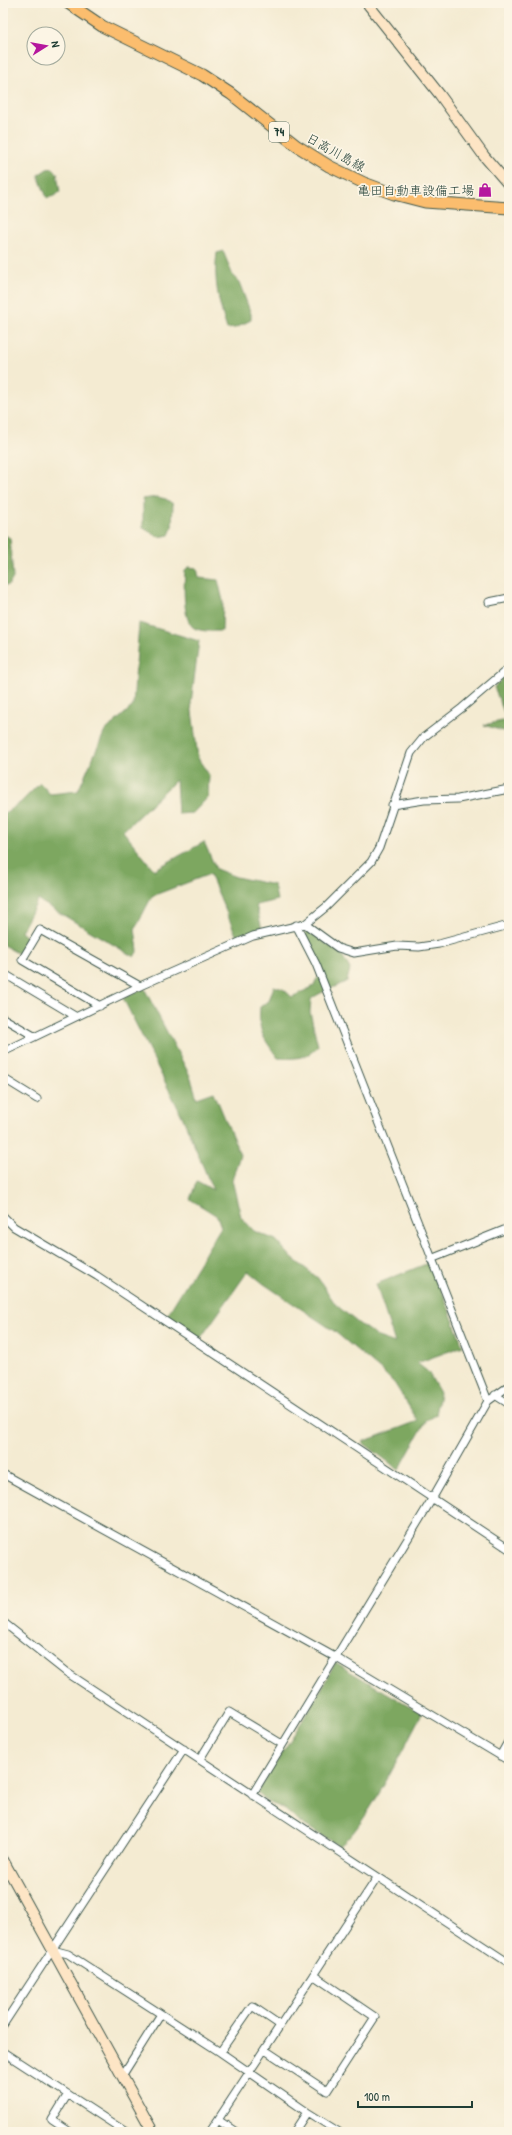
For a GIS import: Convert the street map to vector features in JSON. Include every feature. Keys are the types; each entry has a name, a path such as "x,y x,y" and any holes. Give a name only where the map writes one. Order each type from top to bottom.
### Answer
{"main road":[{"name":"日高川島線","path":"68,3 102,26 202,75 231,94 297,146 329,166 364,184 425,202 509,208"}],"street":[{"path":"367,3 422,71 487,161 509,185"},
{"path":"489,602 509,598"},
{"path":"3,1052 140,986 253,936 305,924 326,908 371,862 379,848 392,805 412,753 424,737 473,700 509,668"},
{"path":"392,805 424,800 458,799 509,789"},
{"path":"305,924 338,948 354,953 397,946 419,947 439,944 509,925"},
{"path":"296,925 316,964 488,1401"},
{"path":"100,1006 22,960 40,930 140,986"},
{"path":"3,973 76,1016"},
{"path":"3,1018 34,1036"},
{"path":"3,1078 37,1099"},
{"path":"3,1216 14,1227 97,1276 509,1549"},
{"path":"432,1259 509,1228"},
{"path":"252,1795 432,1499 488,1401 509,1386"},
{"path":"495,1395 509,1404"},
{"path":"3,1474 335,1657 509,1761"},
{"path":"3,1622 66,1672 200,1759 377,1878 509,1963"},
{"path":"200,1759 229,1712 282,1744"},
{"path":"500,1756 509,1740"},
{"path":"3,2025 184,1749"},
{"path":"3,1860 153,2132"},
{"path":"210,2132 377,1878"},
{"path":"53,1950 68,1954 220,2052 307,2112 339,2132"},
{"path":"265,2050 327,2091 375,2017 313,1975"},
{"path":"220,2052 252,2006 280,2025"},
{"path":"122,2076 161,2014"},
{"path":"3,2052 126,2132"},
{"path":"68,2094 52,2120 70,2132"},
{"path":"294,2132 307,2112"},
{"path":"218,2120 236,2132"}],"green space":[{"path":"53,168 57,173 60,192 47,198 38,175 47,169"},
{"path":"223,251 233,276 239,282 251,314 251,320 235,328 227,329 219,301 216,282 217,253"},
{"path":"157,497 166,499 173,504 172,528 169,535 159,537 143,528 143,499"},
{"path":"5,535 10,538 13,578 9,585 3,586 3,536"},
{"path":"189,567 197,568 199,578 218,580 223,601 222,631 201,630 194,628 190,624 187,618 184,592 185,570"},
{"path":"139,623 199,641 191,703 198,758 209,775 208,797 193,813 178,814 176,780 123,831 154,870 204,842 216,869 236,877 274,885 277,900 256,905 262,929 236,935 210,874 152,896 135,929 138,950 134,957 38,900 21,932 27,937 29,942 19,954 3,945 3,814 20,803 40,783 50,794 78,791 105,731 133,706"},
{"path":"509,672 509,733 484,725 507,720 494,687"},
{"path":"307,930 342,955 350,969 347,981 320,993 311,999 310,1012 318,1046 305,1056 278,1058 265,1039 261,1029 260,1007 269,1001 274,986 283,989 292,997 314,986 316,980 323,972 304,933"},
{"path":"144,988 190,1076 197,1098 214,1092 240,1155 232,1180 241,1217 254,1231 276,1240 292,1258 318,1278 336,1305 358,1323 378,1337 395,1343 376,1284 431,1262 463,1346 417,1363 428,1372 440,1393 436,1415 426,1421 399,1470 362,1442 418,1421 395,1384 382,1371 334,1331 264,1284 248,1271 200,1339 166,1317 221,1227 217,1216 190,1199 197,1181 213,1190 182,1116 123,998"},
{"path":"335,1663 422,1713 372,1805 349,1837 339,1846 298,1821 283,1808 270,1803 257,1793 316,1699"}],"place":[{"name":"亀田自動車設備工場","path":"485,190"}]}
